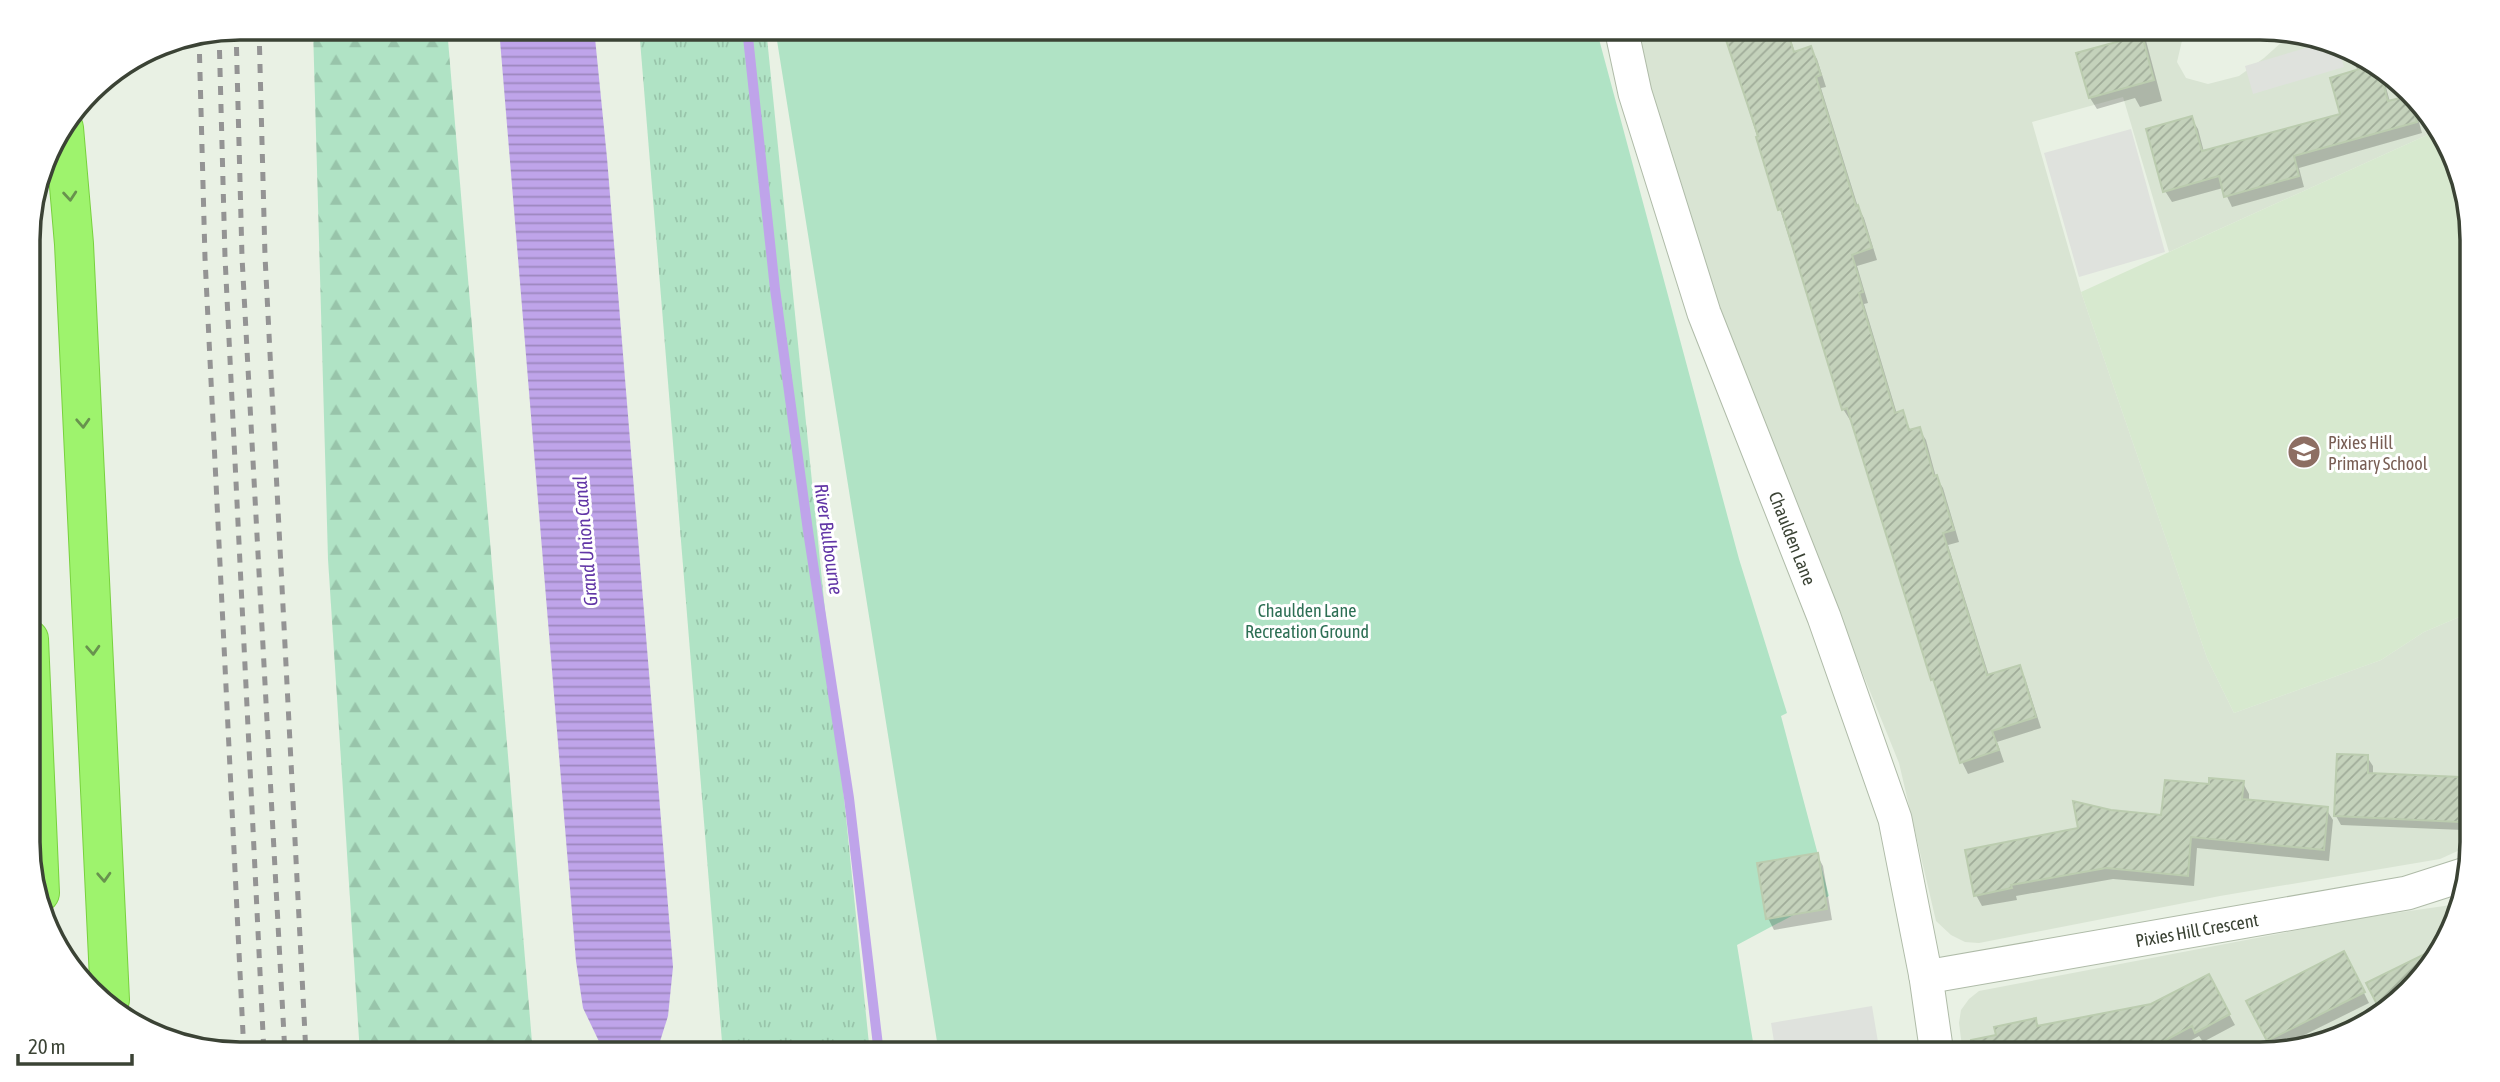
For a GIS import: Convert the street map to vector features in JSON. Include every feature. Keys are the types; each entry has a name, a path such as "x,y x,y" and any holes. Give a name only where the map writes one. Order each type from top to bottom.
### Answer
{"highway":[{"path":"65,143 74,244 110,992"}],"street":[{"name":"Chaulden Lane","path":"1624,40 1635,93 1704,313 1824,617 1895,819 1926,977 1935,1041"},
{"name":"Pixies Hill Crescent","path":"1926,977 2407,893 2456,877"}],"shaded area":[{"path":"1639,40 2182,40 2177,62 2186,78 2208,84 2239,76 2282,42 2336,55 2360,67 2401,99 2429,134 2169,252 2123,97 2032,122 2081,292 2207,658 2234,713 2381,660 2424,632 2460,617 2459,850 2440,859 2220,896 1979,943 1965,942 1951,935 1936,921 1899,763 1713,304 1651,92"},
{"path":"2309,47 2341,58 2344,67 2253,94 2245,66"},
{"path":"2131,129 2165,252 2079,277 2044,153"},
{"name":"Pixies Hill Primary School","path":"2429,134 2445,164 2453,189 2460,241 2460,617 2424,632 2381,660 2234,713 2207,658 2081,292"},
{"path":"2449,905 2433,942 2410,974 2371,1008 2324,1031 2273,1041 1961,1041 1959,1023 1961,1010 1979,991 2361,918"},
{"path":"1872,1006 1878,1041 1774,1041 1771,1023"}],"green space":[{"name":"Chaulden Lane Recreation Ground","path":"1599,40 1739,559 1787,713 1781,716 1829,896 1737,945 1753,1041 937,1042 777,41"},
{"path":"313,41 448,41 532,1042 359,1042 328,559"},
{"path":"640,41 767,41 869,1042 722,1042"}],"water":[{"name":"Grand Union Canal","path":"500,41 595,41 673,967 668,1016 660,1042 599,1042 583,1008 576,961"}],"building":[{"path":"1726,40 1790,40 1794,52 1811,46 1821,75 1816,77 1856,206 1858,205 1872,248 1852,255 1863,292 1859,293 1895,413 1903,410 1909,430 1920,427 1934,476 1937,475 1954,530 1943,533 1987,675 2020,665 2036,717 1992,731 1999,750 1960,763 1933,679 1931,680 1847,408 1842,410 1781,209 1778,210 1756,137 1758,136"},
{"path":"2123,40 2143,40 2154,80 2089,98 2076,53"},
{"path":"2362,68 2383,84 2388,101 2401,99 2415,116 2417,122 2294,156 2299,176 2224,197 2219,176 2163,192 2146,129 2192,116 2202,151 2340,114 2330,78"},
{"path":"2337,754 2368,755 2368,773 2460,777 2459,822 2334,816"},
{"path":"2209,778 2244,781 2242,799 2328,807 2324,850 2191,837 2188,876 2106,868 2011,885 2012,888 1974,896 1965,850 2078,828 2073,801 2111,810 2161,815 2165,780 2209,784"},
{"path":"1818,853 1827,909 1766,919 1757,863"},
{"path":"2344,951 2365,992 2267,1041 2246,1001"},
{"path":"2426,954 2410,974 2377,1004 2366,983"},
{"path":"2209,974 2230,1014 2195,1033 2192,1026 2164,1041 1971,1041 1996,1035 1994,1027 2036,1018 2037,1026 2151,1004"}],"waterway":[{"name":"River Bulbourne","path":"748,41 775,289 808,531 849,798 878,1042"}],"railway":[{"path":"236,41 242,257 284,1042"},
{"path":"259,41 265,256 305,1042"},
{"path":"219,42 225,257 263,1042"},
{"path":"199,44 205,258 243,1042"}],"place":[{"name":"Pixies Hill Primary School","path":"2304,452"}]}
